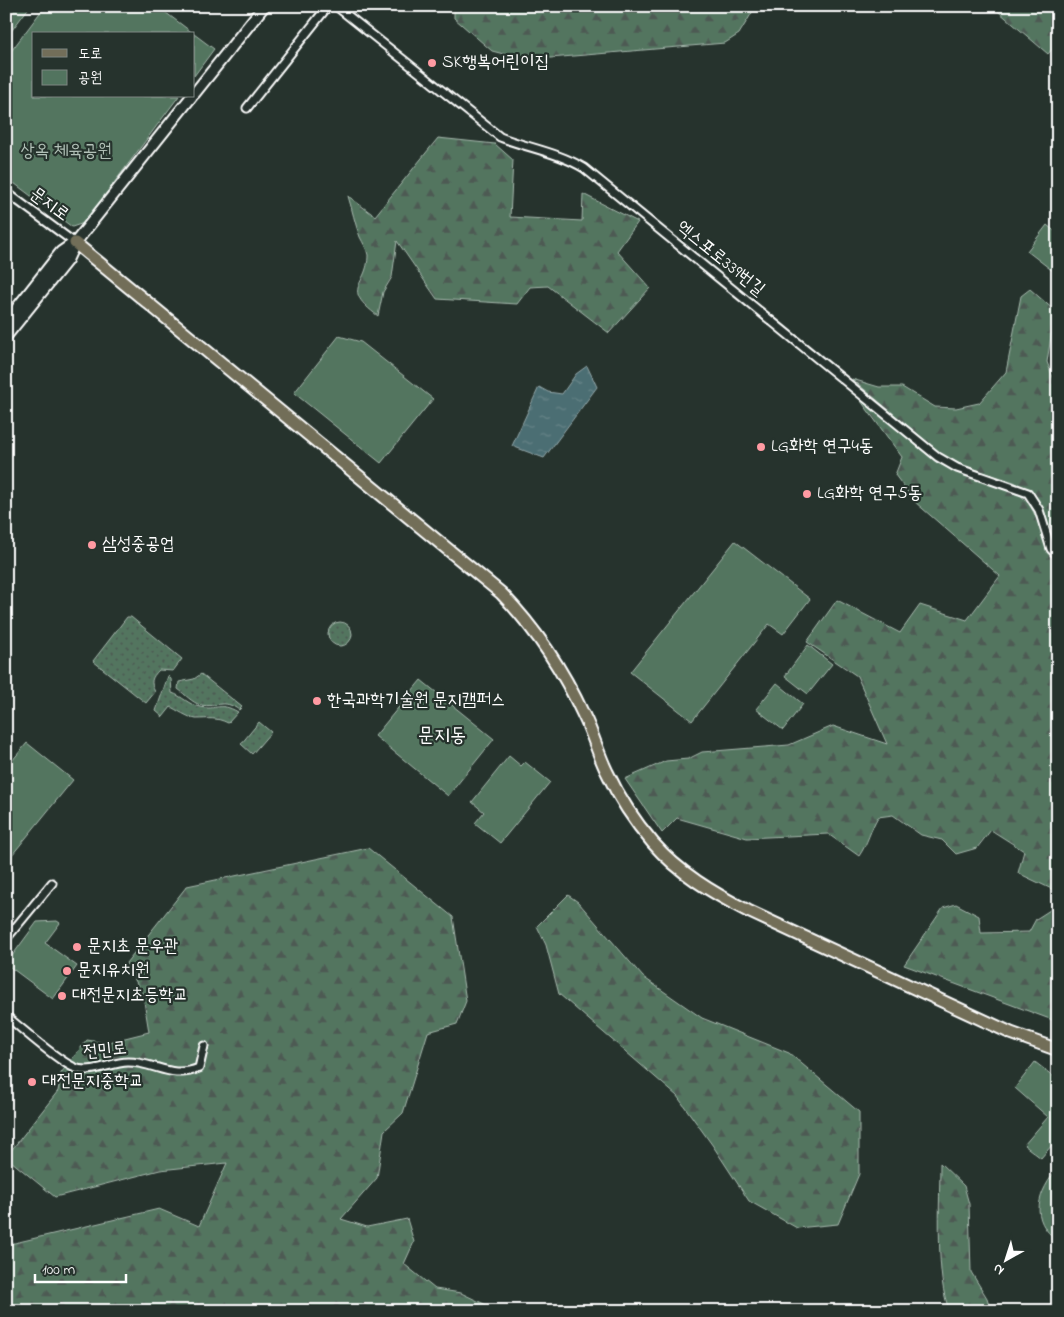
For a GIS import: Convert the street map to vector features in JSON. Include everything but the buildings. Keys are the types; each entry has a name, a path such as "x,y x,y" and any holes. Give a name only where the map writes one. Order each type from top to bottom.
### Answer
{"main road":[{"path":"195,92 264,6"},
{"path":"6,336 68,260 75,243 191,98"},
{"path":"6,322 61,252 75,243"},
{"path":"75,243 501,593 538,635 561,672 584,716 607,772 625,805 654,844 678,867 709,890 748,911 1011,1033 1058,1050"}],"street":[{"path":"247,108 328,6"},
{"name":"엑스포로339번길","path":"336,6 500,137 524,146 565,157 584,168 938,457 957,468 1028,493 1039,510 1051,549 1058,556"},
{"name":"문지로","path":"6,192 75,243"},
{"path":"6,939 52,883"},
{"name":"전민로","path":"6,1016 68,1065 85,1070 115,1063 130,1062 182,1074 198,1068 204,1046"}],"green space":[{"path":"6,6 30,6 6,38"},
{"name":"상옥 체육공원","path":"45,6 157,6 191,32 32,32 32,98 178,98 84,223 72,227 6,177 6,58"},
{"path":"454,6 756,6 739,34 725,43 527,60 492,51 454,18"},
{"path":"992,6 1058,6 1058,42 1048,54"},
{"path":"195,35 214,49 195,75"},
{"path":"438,138 495,144 513,160 510,217 582,221 583,194 638,222 617,251 650,288 609,333 548,286 530,287 517,304 437,299 397,241 392,277 383,292 378,316 360,299 358,292 358,287 367,266 368,255 358,232 348,196 375,216"},
{"path":"1047,225 1058,234 1058,275 1027,251"},
{"path":"1030,289 1055,311 1047,362 1058,390 1058,551 1048,531 1045,513 1034,493 1014,482 962,465 944,456 852,379 879,387 902,387 935,407 956,408 979,403 1006,372 1021,296"},
{"path":"339,336 361,342 433,399 381,463 294,393"},
{"path":"858,397 937,463 1017,493 1025,499 1031,507 1051,553 1058,561 1058,892 1018,873 1024,851 991,830 977,848 956,854 942,840 921,835 893,815 878,817 859,856 828,834 747,838 677,818 662,833 625,779 666,761 688,759 702,752 789,745 833,726 887,744 857,676 807,642 837,600 900,633 920,605 967,620 1000,576 915,502 895,475 902,457"},
{"path":"735,541 810,599 783,634 769,624 692,721 630,672"},
{"path":"127,617 131,617 182,659 173,671 159,670 156,673 152,680 155,692 146,703 93,661"},
{"path":"340,622 349,625 352,634 349,643 340,646 331,643 328,634 331,625"},
{"path":"808,645 832,664 808,694 785,676"},
{"path":"201,674 242,707 239,710 224,704 201,705 178,689 179,682 194,679"},
{"path":"168,676 171,679 172,693 192,704 206,708 226,707 238,712 228,723 216,719 196,719 171,707 163,717 156,711"},
{"path":"421,680 494,739 448,796 375,736"},
{"path":"777,683 803,704 783,730 756,709"},
{"path":"259,722 271,732 252,754 241,744"},
{"path":"27,743 73,780 12,855 6,850 6,768"},
{"path":"509,756 521,766 525,762 550,782 500,843 475,823 484,812 472,802"},
{"path":"368,848 453,917 466,1001 457,1024 428,1032 403,1113 384,1131 377,1178 341,1219 367,1227 407,1219 414,1242 404,1264 435,1289 461,1293 499,1311 265,1311 253,1304 246,1311 6,1311 6,1245 159,1209 199,1226 227,1163 160,1170 55,1197 6,1157 58,1091 61,1073 87,1040 105,1043 149,1032 143,995 126,963 187,886"},
{"path":"1058,893 1058,1022 904,965 943,908 956,904 979,916 981,933 1029,932 1036,919 1050,910"},
{"path":"568,895 578,902 643,977 702,1018 789,1053 859,1112 859,1174 838,1224 797,1228 749,1201 677,1096 559,994 546,945 537,926"},
{"path":"57,921 60,923 45,943 77,966 53,999 6,964 37,922"},
{"path":"1035,1062 1058,1080 1058,1138 1041,1158 1024,1145 1048,1117 1015,1088"},
{"path":"940,1163 964,1186 969,1204 971,1272 987,1298 991,1311 950,1311 945,1298 939,1239"},
{"path":"1058,1168 1058,1241 1043,1224 1039,1205 1045,1186"}],"water":[{"path":"587,366 597,387 544,458 512,446 539,387 548,392 562,394 576,374"}],"place":[{"name":"SK행복어린이집","path":"432,63"},
{"name":"LG화학 연구4동","path":"761,447"},
{"name":"LG화학 연구5동","path":"807,494"},
{"name":"삼성중공업","path":"92,545"},
{"name":"한국과학기술원 문지캠퍼스","path":"317,701"},
{"name":"문지초 문우관","path":"77,947"},
{"name":"문지유치원","path":"67,971"},
{"name":"대전문지초등학교","path":"62,996"},
{"name":"대전문지중학교","path":"32,1082"}],"district":[{"name":"문지동","path":"442,736"}]}
